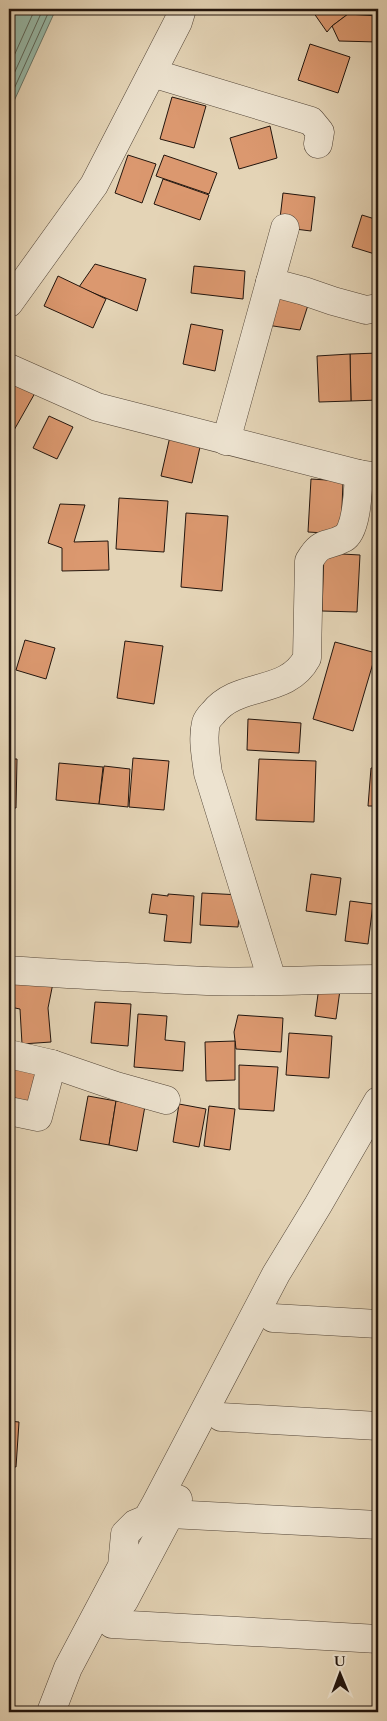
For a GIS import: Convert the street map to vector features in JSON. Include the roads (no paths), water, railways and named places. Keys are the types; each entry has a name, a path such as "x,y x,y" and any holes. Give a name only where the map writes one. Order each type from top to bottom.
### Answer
{"street":[{"path":"9,303 94,185 178,22 182,9"},
{"path":"152,73 311,121 320,132 318,144"},
{"path":"226,441 285,228"},
{"path":"270,282 304,290 333,301 366,310 378,308"},
{"path":"9,368 97,407 369,476 350,532 345,538 324,544 316,550 309,561 307,658 303,666 296,674 282,682 239,693 218,706 206,722 204,748 208,773 272,980"},
{"path":"9,970 91,977 146,977 208,981 378,979"},
{"path":"9,1054 52,1064 116,1086 166,1100"},
{"path":"9,1111 38,1117 52,1064"},
{"path":"51,1712 68,1668 122,1566 125,1534 135,1524 146,1519 156,1505 276,1274 378,1100"},
{"path":"89,1667 273,1318 276,1274"},
{"path":"273,1318 378,1324"},
{"path":"221,1417 378,1426"},
{"path":"170,1514 378,1525"},
{"path":"112,1624 378,1639"}],"water":[{"path":"9,9 56,9 9,112"}]}
